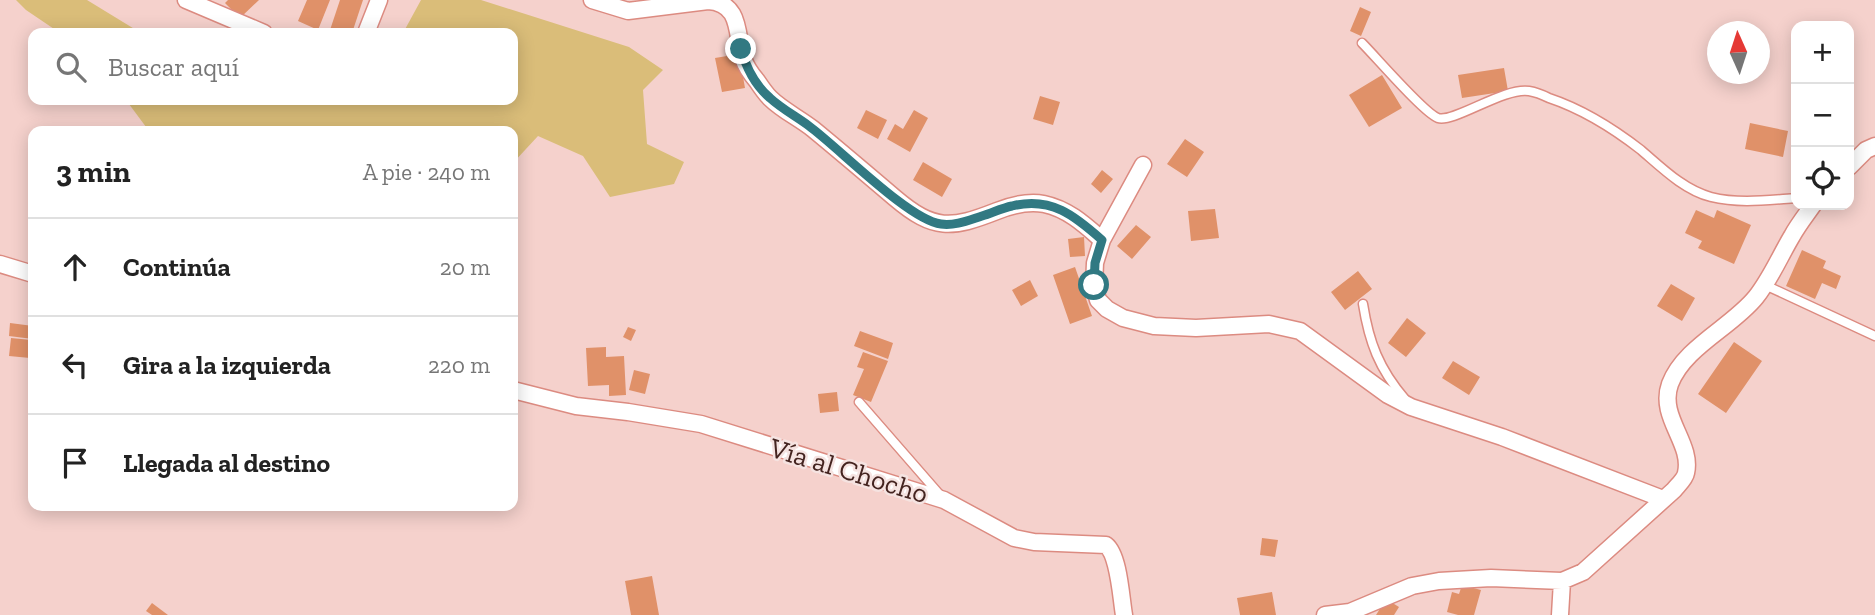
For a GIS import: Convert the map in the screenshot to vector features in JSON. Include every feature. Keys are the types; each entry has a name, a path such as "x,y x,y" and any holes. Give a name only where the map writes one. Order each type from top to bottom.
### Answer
{"street":[{"path":"186,0 252,28"},
{"path":"368,28 379,0"},
{"path":"592,0 628,11 708,1 724,5 732,12 737,24 744,61 770,98 926,220 957,224 1009,206 1043,203 1074,216 1102,240"},
{"path":"1854,162 1866,150 1875,146"},
{"path":"1143,165 1102,240 1095,263 1094,285 1098,300 1107,309 1123,318 1154,326 1196,328 1269,324 1300,331 1388,395 1411,407 1502,437 1663,499"},
{"path":"1325,615 1350,612 1412,586 1438,581 1491,578 1562,581 1583,572 1674,490 1686,475 1687,459 1669,411 1667,398 1670,385 1681,364 1755,299 1810,210"},
{"path":"0,264 28,272"},
{"name":"Vía al Chocho","path":"518,391 576,406 701,424 944,500 1014,538 1034,542 1106,545 1110,548 1115,564 1124,615"},
{"path":"1560,615 1562,581"}],"lane":[{"path":"1362,43 1415,99 1438,118 1449,118 1485,101 1529,90 1569,105 1625,138 1684,186 1710,197 1730,200 1791,198"},
{"path":"1765,285 1875,336"},
{"path":"1363,304 1368,333 1378,360 1411,407"},
{"path":"859,402 944,500"}],"shaded area":[{"path":"16,0 87,0 133,28 53,28"},
{"path":"421,0 481,0 629,47 663,70 643,90 647,144 684,162 674,184 610,197 583,156 538,136 518,158 518,126 145,126 130,105 518,105 518,28 406,28"}],"building":[{"path":"228,0 259,0 240,18 225,3"},
{"path":"307,0 330,0 319,28 298,21"},
{"path":"340,0 363,0 354,28 331,28"},
{"path":"1360,7 1371,12 1361,36 1350,31"},
{"path":"739,54 745,88 722,92 715,58"},
{"path":"1504,68 1508,91 1462,98 1458,75"},
{"path":"1382,75 1402,108 1369,127 1349,95"},
{"path":"1040,96 1060,102 1053,125 1033,119"},
{"path":"866,110 887,120 878,139 857,128"},
{"path":"914,110 928,118 910,152 887,139 895,124 903,129"},
{"path":"1750,123 1788,131 1783,157 1745,149"},
{"path":"1185,139 1204,152 1187,177 1167,164"},
{"path":"923,162 952,179 942,197 913,180"},
{"path":"1102,170 1113,179 1101,193 1091,184"},
{"path":"1215,209 1219,238 1191,241 1188,211"},
{"path":"1696,210 1714,218 1717,210 1751,225 1734,264 1698,248 1702,241 1685,233"},
{"path":"1136,225 1151,237 1132,259 1117,246"},
{"path":"1084,237 1085,256 1070,257 1068,239"},
{"path":"1802,250 1826,261 1823,268 1841,276 1836,289 1822,283 1815,299 1786,286"},
{"path":"1075,267 1092,316 1070,324 1053,275"},
{"path":"1358,271 1372,289 1345,310 1331,292"},
{"path":"1030,280 1038,296 1021,306 1012,290"},
{"path":"1671,284 1695,298 1682,321 1657,306"},
{"path":"1407,318 1426,333 1406,357 1388,343"},
{"path":"10,323 28,325 28,338 9,336"},
{"path":"628,327 636,330 631,341 623,337"},
{"path":"860,331 893,343 888,359 854,346"},
{"path":"11,338 28,340 28,358 9,356"},
{"path":"1734,342 1762,361 1726,413 1698,394"},
{"path":"606,347 606,357 624,356 626,395 609,396 609,385 588,386 586,348"},
{"path":"863,352 888,361 871,402 853,395 864,369 857,367"},
{"path":"1453,361 1480,377 1469,395 1442,378"},
{"path":"634,370 650,374 645,394 629,390"},
{"path":"837,392 839,411 820,413 818,394"},
{"path":"1262,538 1278,540 1275,557 1260,555"},
{"path":"652,576 659,615 631,615 625,581"},
{"path":"1462,585 1481,590 1474,615 1447,612 1452,592 1459,594"},
{"path":"1272,592 1276,615 1240,615 1237,598"},
{"path":"1386,599 1399,607 1394,615 1376,615"},
{"path":"152,603 168,615 152,615 146,611"}],"route":[{"path":"741,49 751,73 770,98 926,220 957,224 1009,206 1043,203 1074,216 1102,240 1095,263 1094,285"}]}
